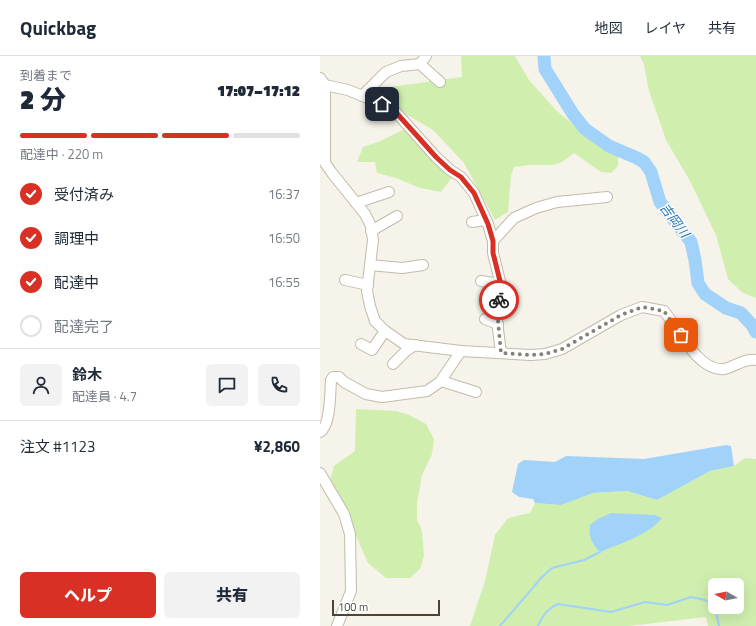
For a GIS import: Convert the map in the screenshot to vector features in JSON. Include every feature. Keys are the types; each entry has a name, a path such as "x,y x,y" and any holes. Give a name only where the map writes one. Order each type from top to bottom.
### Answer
{"street":[{"path":"362,96 386,72 423,60 440,82"},
{"path":"501,353 498,324 500,284 493,253 493,241 486,220 474,193 461,177 450,170 436,157 392,108 322,81 322,141 326,163 332,173 365,214 372,231 373,240 367,291 370,306 375,321 385,331 404,344 461,351 531,355 545,354 562,349 621,315 642,307 664,311 694,354 712,367 723,369 751,359 756,360"},
{"path":"356,203 389,192"},
{"path":"493,241 514,218 536,208 557,202 606,197"},
{"path":"372,231 397,216"},
{"path":"472,222 486,220"},
{"path":"370,265 402,268 424,265"},
{"path":"345,280 368,285"},
{"path":"481,281 500,284"},
{"path":"485,319 498,324"},
{"path":"361,344 372,350 385,331"},
{"path":"393,364 406,351 415,345"},
{"path":"320,432 324,430 328,419 331,380 333,377 339,376 344,382 366,394 382,397 427,391 441,381 461,351"},
{"path":"441,381 476,392"},
{"path":"320,473 344,514 350,534 351,591 337,626"}],"green space":[{"path":"461,56 515,56 529,80 556,110 583,133 604,143 618,156 618,166 611,173 601,172 574,153 562,162 553,165 529,165 514,167 511,176 508,212 495,220 464,163 433,130 400,111 377,93 390,87 462,77"},
{"path":"640,56 756,56 756,298 743,293 728,279 716,235 690,181 666,140 649,91 644,65"},
{"path":"407,128 453,176 441,192 420,188 396,178 377,173 375,162 357,162 363,147 378,142"},
{"path":"356,409 396,411 409,415 426,424 434,439 432,454 422,475 417,503 417,520 422,531 424,556 420,569 410,578 386,578 368,563 343,501 330,481 334,466 355,451"},
{"path":"745,458 756,459 756,626 708,626 706,617 629,626 470,626 485,581 495,535 508,518 530,513 535,503 561,505 593,493 627,491 657,500 710,471 734,466"}],"water":[{"path":"726,445 731,446 734,466 710,471 657,500 627,491 593,493 561,505 535,503 533,499 519,497 512,492 518,464 524,460 555,462 566,456 644,459"},
{"path":"611,513 655,515 662,518 642,534 600,552 591,540 590,525 598,519"}],"waterway":[{"name":"吉岡川","path":"544,56 545,69 573,114 585,129 609,146 644,162 651,172 660,202 691,242 698,283 705,294 726,308 741,313 756,332"},
{"path":"500,626 542,577 552,568 584,560 600,552"},
{"path":"538,626 546,613 558,604 611,612 645,602 667,605 691,597 708,602"},
{"path":"716,614 719,626"}],"way so far":[{"path":"499,300 498,321 501,353 531,355 545,354 562,349 621,315 642,307 652,307 664,311 681,335"}],"route":[{"path":"382,104 392,108 436,157 450,170 461,177 474,193 488,224 493,241 493,253 500,281 499,300"}]}
